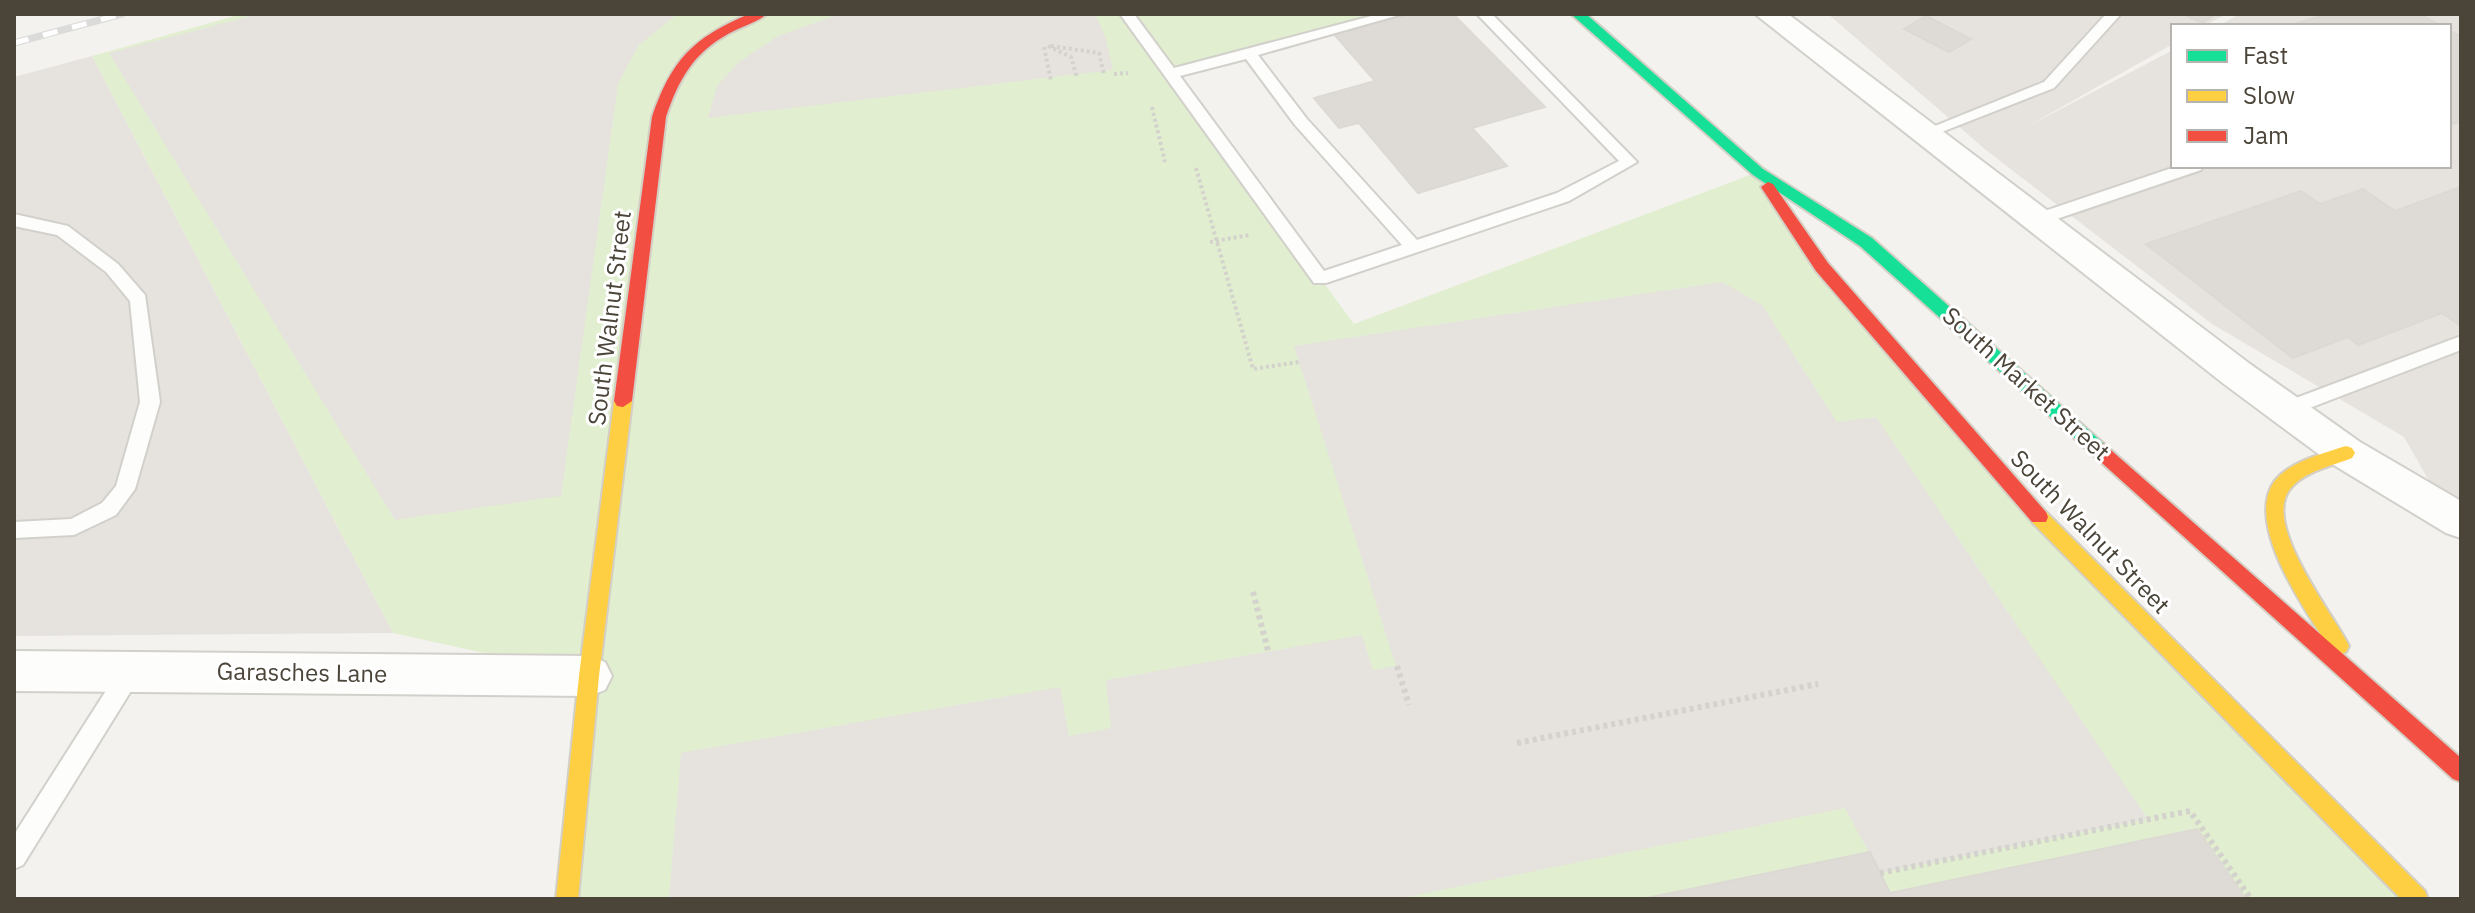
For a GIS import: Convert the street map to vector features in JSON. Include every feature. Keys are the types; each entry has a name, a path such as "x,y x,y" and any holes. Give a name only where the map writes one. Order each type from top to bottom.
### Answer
{"main road":[{"name":"South Walnut Street","path":"567,899 589,676 659,117 671,79 687,59 728,29 760,14"},
{"name":"South Market Street","path":"1578,14 1758,172 1866,242 2461,772"},
{"name":"South Walnut Street","path":"1758,172 1822,267 2014,492 2417,899"},
{"path":"2346,453 2288,479 2274,497 2272,514 2300,577 2358,679"}],"street":[{"path":"1770,14 1923,134 2346,453 2461,521"},
{"name":"Garasches Lane","path":"14,671 589,676"}],"lane":[{"path":"1127,14 1320,279 1563,197 1629,162 1484,14"},
{"path":"1171,74 1396,14"},
{"path":"1923,134 2049,85 2114,14"},
{"path":"1249,53 1301,122 1414,247"},
{"path":"2036,220 2189,168"},
{"path":"14,220 62,230 112,268 139,299 150,402 125,489 109,509 74,527 14,530"},
{"path":"2287,409 2461,343"},
{"path":"14,857 131,671"}],"path":[{"path":"1048,46 1099,53 1104,75"},
{"path":"1048,46 1071,57 1077,78"},
{"path":"1048,46 1051,81"},
{"path":"1114,74 1140,76"},
{"path":"1148,97 1165,162"},
{"path":"1152,107 1159,112"},
{"path":"1193,159 1253,369 1299,362"},
{"path":"1253,592 1268,651"},
{"path":"1397,666 1409,705"},
{"path":"1517,743 1818,684"},
{"path":"1880,873 2190,811 2251,899"}],"shaded area":[{"path":"259,14 677,14 638,46 618,84 561,496 395,520 109,53"},
{"path":"840,14 1095,14 1105,36 1113,70 708,118 717,86 739,62 778,36"},
{"path":"1828,14 2226,14 2208,24 2171,24 2171,45 2028,126 2171,51 2171,168 2451,168 2451,24 2222,24 2240,14 2461,14 2461,537 2404,437 2212,324 1986,150"},
{"path":"92,56 393,633 14,636 14,77"},
{"path":"1722,282 1762,305 1837,422 1876,417 2148,819 1880,873 1845,808 1397,899 669,899 681,753 1060,687 1069,736 1111,728 1106,680 1362,635 1373,670 1396,666 1294,346"}],"green space":[{"path":"242,14 1396,14 1171,75 1354,324 1758,172 1954,423 2417,899 567,899 589,676 393,633 92,56"}],"building":[{"path":"1406,14 1453,14 1545,107 1472,128 1507,166 1418,193 1359,123 1339,128 1314,98 1375,81 1333,33"},
{"path":"2183,14 2216,14 2202,23"},
{"path":"2328,14 2420,14 2438,24 2294,24"},
{"path":"1926,16 1971,39 1949,52 1904,29"},
{"path":"2451,31 2461,37 2461,121 2451,124"},
{"path":"2461,187 2461,326 2442,313 2358,345 2348,337 2293,358 2146,244 2301,191 2320,204 2363,189 2395,211"},
{"path":"2197,829 2246,899 1642,899 1870,852 1890,893"}],"railway":[{"path":"14,43 122,14"}],"traffic: fast":[{"path":"1578,14 1758,172 1866,242 2098,449"}],"traffic: slow":[{"path":"567,899 589,676 623,401"},
{"path":"2339,646 2292,567 2275,521 2274,501 2287,480 2311,466 2346,453"},
{"path":"2039,517 2417,899"}],"traffic: jam":[{"path":"623,401 659,117 675,77 694,51 721,32 760,14"},
{"path":"1768,187 1822,267 2039,517"},
{"path":"2098,449 2461,772"}]}
